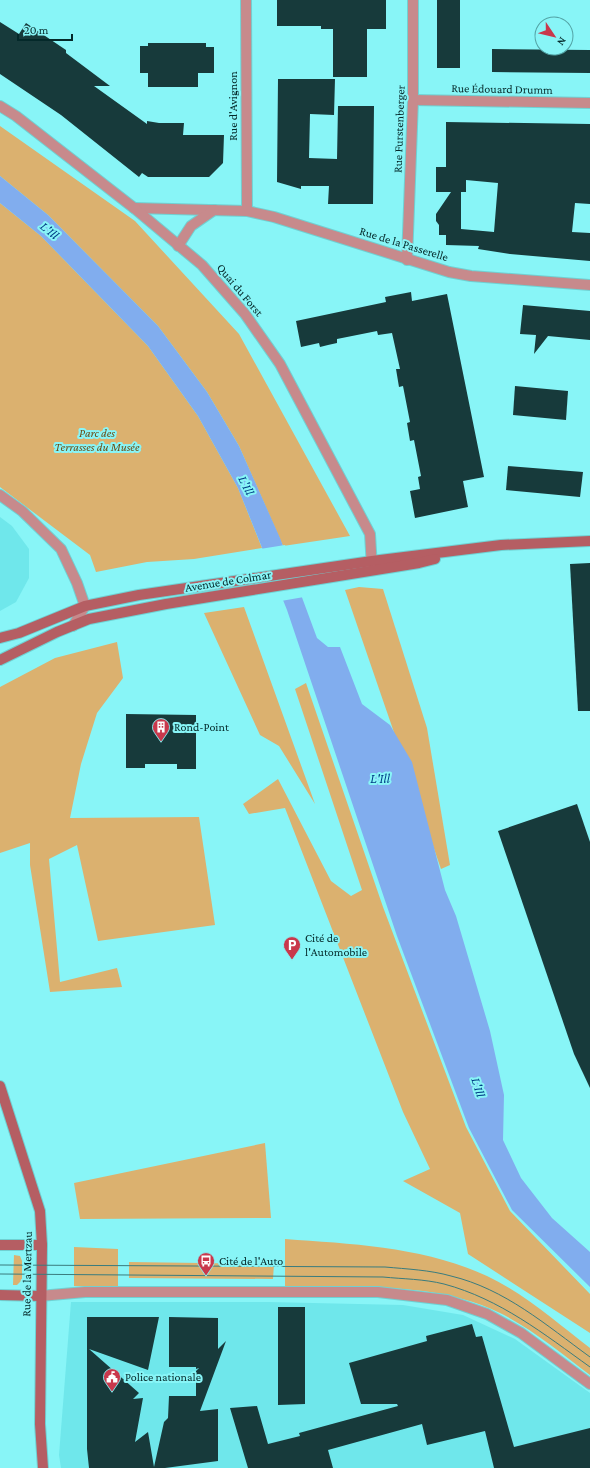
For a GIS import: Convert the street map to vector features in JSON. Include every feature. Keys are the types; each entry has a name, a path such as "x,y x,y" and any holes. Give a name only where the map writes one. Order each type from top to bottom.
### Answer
{"main road":[{"name":"Avenue de Colmar","path":"0,638 19,633 85,606 139,595 243,580 372,566 467,549 501,545 590,541"},
{"name":"Avenue de Colmar","path":"0,660 89,619 200,599 355,568"},
{"name":"Rue de la Mertzau","path":"0,1086 40,1211 42,1245 40,1296 40,1424 43,1468"},
{"path":"0,1246 42,1245"},
{"path":"0,1295 40,1296"}],"street":[{"name":"Rue d'Avignon","path":"246,0 247,211"},
{"name":"Rue Furstenberger","path":"407,260 413,100 414,0"},
{"name":"Rue Édouard Drumm","path":"413,100 590,102"},
{"name":"Quai du Forst","path":"0,106 16,116 134,208 207,270 240,308 280,364 370,534 372,566"},
{"name":"Rue de la Passerelle","path":"134,208 247,211 274,218 407,260 472,276 590,285"},
{"path":"178,246 191,226 214,210"},
{"path":"0,495 22,511 61,549 78,583 85,606 73,626"},
{"path":"40,1296 85,1292 378,1292 447,1300 487,1314 521,1333 590,1384"}],"shaded area":[{"path":"0,517 12,526 29,549 29,578 16,602 0,611"},
{"path":"71,1302 268,1302 403,1305 463,1315 515,1339 590,1393 590,1468 61,1468 59,1455"}],"green space":[{"path":"0,126 135,221 239,334 350,536 283,546 239,446 207,392 158,326 48,215 0,176"},
{"name":"Parc des Terrasses du Musée","path":"0,203 41,236 148,346 198,416 238,488 262,548 194,559 147,562 96,572 90,555 0,487"},
{"path":"359,587 383,589 427,728 450,865 441,869 345,590"},
{"path":"244,607 315,804 279,746 260,735 204,613"},
{"path":"117,642 123,678 97,713 81,764 70,818 199,817 215,925 98,941 77,845 49,859 60,982 117,968 122,987 50,992 30,865 30,843 0,853 0,687 55,658"},
{"path":"306,683 383,907 466,1127 510,1211 590,1294 590,1333 468,1254 460,1213 403,1181 430,1169 403,1112 285,808 249,814 243,804 278,779 331,881 351,896 362,890 295,689"},
{"path":"265,1143 271,1218 80,1219 74,1183"},
{"path":"285,1239 388,1248 439,1259 463,1266 487,1276 528,1300 590,1348 590,1375 512,1319 475,1303 449,1296 395,1288 285,1287"},
{"path":"74,1247 118,1249 118,1287 74,1286"},
{"path":"14,1255 20,1256 22,1261 22,1280 17,1285 13,1285"},
{"path":"129,1262 274,1264 273,1279 129,1278"}],"water":[{"name":"L'Ill","path":"0,176 48,215 158,326 207,392 239,446 280,538 317,638 328,647 340,647 362,704 390,725 412,762 445,890 456,916 490,1031 504,1095 503,1140 521,1178 552,1218 590,1252 590,1287 512,1210 469,1128 397,936 287,610 238,488 198,416 148,346 41,236 0,203"}],"pier":[{"path":"285,545 304,597 281,601 260,549"}],"building":[{"path":"277,0 386,0 386,29 367,29 367,77 333,77 333,29 321,29 321,26 277,26"},
{"path":"437,0 460,0 460,68 437,68"},
{"path":"0,22 19,34 26,23 66,50 66,53 110,86 94,86 147,124 147,121 159,123 184,123 183,135 224,135 223,163 209,177 148,177 142,173 139,177 61,115 0,74"},
{"path":"148,43 206,43 206,47 214,47 214,73 198,73 198,87 148,87 148,73 140,73 140,46 148,46"},
{"path":"492,49 534,49 534,56 574,56 574,50 590,50 590,73 492,72"},
{"path":"278,79 335,79 334,115 310,114 309,158 337,159 338,106 374,106 373,204 328,204 329,186 301,186 301,189 277,182"},
{"path":"446,122 590,124 590,204 575,203 572,232 590,233 590,261 510,254 478,249 479,246 446,245 446,235 439,235 439,225 436,221 436,214 451,192 436,192 436,167 446,167","holes":["466,180 498,183 494,232 461,229 461,192 466,192"]},
{"path":"411,292 412,301 447,294 484,477 463,481 468,507 415,518 410,491 420,489 418,477 421,476 414,440 410,441 407,423 410,422 403,386 399,387 396,369 400,369 392,333 378,335 377,331 337,339 337,343 320,347 319,343 301,347 296,321 386,302 385,297"},
{"path":"523,305 590,311 590,340 548,336 534,354 536,335 520,334"},
{"path":"515,386 568,391 566,420 513,415"},
{"path":"508,466 583,472 580,497 506,490"},
{"path":"590,563 590,711 578,711 570,564"},
{"name":"Rond-Point","path":"126,714 196,715 196,769 177,769 177,764 145,764 145,768 126,768"},
{"path":"577,804 590,842 590,1088 574,1054 498,831"},
{"path":"278,1307 305,1307 305,1404 278,1405"},
{"name":"Police nationale","path":"87,1317 159,1317 148,1370 89,1349 139,1393 133,1399 143,1398 135,1442 148,1432 154,1467 164,1422 168,1418 169,1396 196,1396 196,1371 199,1368 169,1367 169,1317 218,1318 218,1349 226,1341 200,1411 218,1409 218,1461 165,1468 89,1468 87,1449"},
{"path":"472,1324 476,1337 482,1336 514,1447 590,1428 590,1468 494,1468 485,1431 427,1445 422,1424 328,1450 333,1468 248,1468 230,1408 257,1406 268,1444 300,1436 299,1433 398,1406 397,1404 361,1404 349,1363 427,1341 426,1336"}],"tram line":[{"path":"0,1265 385,1267 427,1271 471,1282 507,1299 524,1309 590,1357"},
{"path":"0,1274 383,1277 429,1281 444,1284 464,1291 503,1308 538,1330 590,1367"}],"place":[{"name":"Rond-Point","path":"161,742"},
{"name":"Cité de l'Automobile","path":"292,960"},
{"name":"Cité de l'Auto","path":"206,1276"},
{"name":"Police nationale","path":"112,1392"}]}
